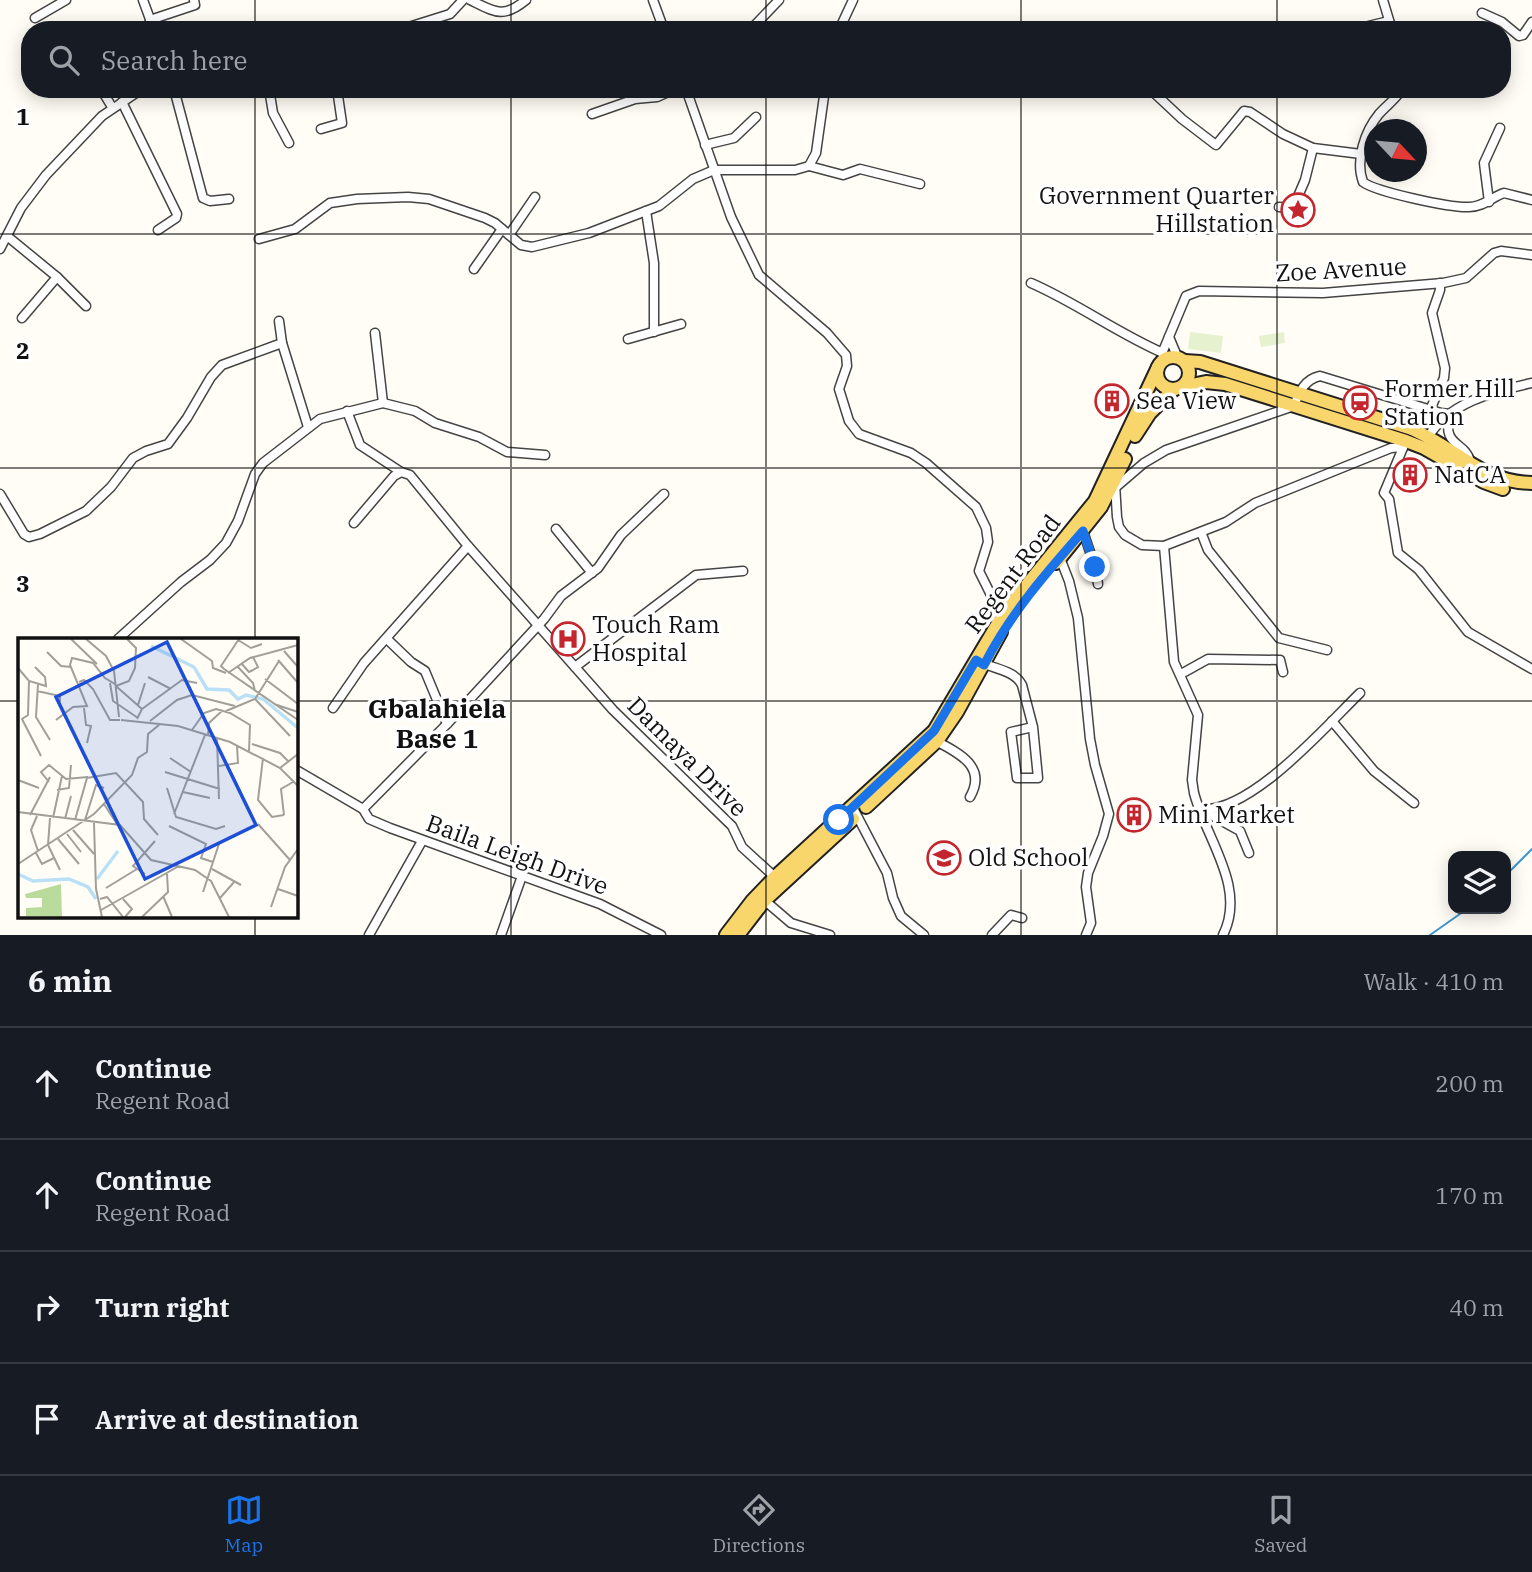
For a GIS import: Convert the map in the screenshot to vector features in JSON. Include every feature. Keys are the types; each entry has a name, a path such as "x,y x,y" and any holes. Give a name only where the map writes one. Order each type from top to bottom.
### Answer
{"main road":[{"name":"Regent Road","path":"980,662 1004,613 1114,480 1169,359"},
{"path":"1169,359 1158,379 1161,383 1178,388 1206,382 1225,384 1364,413 1499,479 1532,483"},
{"path":"1169,359 1188,366 1188,379 1178,388"},
{"path":"1169,359 1200,362 1405,444 1426,442 1497,487 1532,492"},
{"name":"Regent Road","path":"726,935 778,880 932,739 1011,618 1101,507 1150,413 1178,388"},
{"name":"Regent Road","path":"738,935 762,897"}],"street":[{"path":"35,18 66,0"},
{"path":"143,0 150,20 204,0"},
{"path":"428,21 450,14 463,0"},
{"path":"470,0 503,13 510,12 526,0"},
{"path":"653,0 661,21"},
{"path":"759,21 779,0"},
{"path":"843,21 853,0"},
{"path":"1383,0 1389,21"},
{"path":"1482,13 1500,21"},
{"path":"1511,29 1519,36 1523,35 1532,22"},
{"path":"106,98 112,107"},
{"path":"0,249 31,193 82,136 112,107 128,98"},
{"path":"176,98 203,198 210,201 229,199"},
{"path":"270,98 272,113 289,143"},
{"path":"321,129 342,123 338,98"},
{"path":"592,114 635,99 646,98"},
{"path":"689,98 731,217 759,275 827,333 846,355 847,366 839,390 852,426 867,439 911,453 976,507 986,528 988,542 979,571 1004,613"},
{"path":"809,166 816,153 824,98"},
{"path":"1160,98 1216,145 1244,111 1313,148 1361,154"},
{"path":"1394,98 1371,125 1361,154 1360,173 1363,182 1371,187 1461,207 1489,202 1504,193 1532,200"},
{"path":"122,102 177,214 176,218 158,230"},
{"path":"705,145 734,138 756,117"},
{"path":"1489,202 1484,163 1500,128"},
{"path":"1279,207 1293,208 1305,180 1313,148"},
{"path":"259,239 295,229 330,203 408,197 429,199 471,213 495,223 521,245 537,245 590,233 659,206 693,179 714,170 795,170 809,166 843,175 860,169 920,184"},
{"path":"474,270 535,197"},
{"path":"646,211 654,263 653,332"},
{"path":"7,236 57,277 86,306"},
{"name":"Zoe Avenue","path":"1169,359 1168,337 1186,296 1199,290 1323,293 1440,284 1466,278 1494,253 1502,251 1532,255"},
{"path":"22,318 57,277"},
{"path":"1031,283 1068,300 1169,359"},
{"path":"1430,410 1444,378 1445,368 1432,313 1440,284"},
{"path":"279,321 282,343 308,427"},
{"path":"628,339 681,324"},
{"path":"375,333 383,403"},
{"path":"1168,337 1169,359"},
{"path":"0,494 24,534 29,537 86,511 111,487 133,458 168,444 219,368 282,343"},
{"path":"1405,444 1255,503 1226,522 1164,546 1142,545 1125,535 1119,527 1114,480 1166,450 1296,400 1309,380 1320,376 1450,414"},
{"path":"1426,442 1441,419 1494,392 1532,383"},
{"path":"119,638 226,543 238,521 252,480 263,463 320,419 383,403 415,411 435,423 479,437 507,452 545,455"},
{"name":"Damaya Drive","path":"347,411 360,445 410,475 468,546 575,667 629,726 733,826 742,847 778,880"},
{"path":"1450,414 1447,430 1451,439 1470,456 1471,464"},
{"path":"1405,444 1384,493 1391,509 1398,552 1419,570 1468,632 1532,669"},
{"path":"354,523 394,476 401,472"},
{"path":"363,809 447,724 539,624 561,596 592,573 621,535 664,494"},
{"path":"556,529 592,573"},
{"path":"1083,531 1098,584"},
{"path":"1201,532 1208,550 1279,638 1327,650"},
{"path":"333,708 364,663 468,546"},
{"path":"1164,546 1174,663 1198,715 1192,780 1228,881 1232,910 1223,935"},
{"path":"1060,558 1078,618 1083,689 1094,765 1109,814 1088,873 1086,887 1091,923 1086,935"},
{"path":"575,667 696,575 743,572"},
{"path":"387,639 405,657 425,671 447,724"},
{"path":"1181,674 1208,659 1280,660 1283,672"},
{"path":"980,662 1019,679 1033,727 1038,778 1017,778 1011,732 1033,727"},
{"path":"1201,810 1230,802 1270,779 1360,693"},
{"path":"1332,721 1374,771 1414,803"},
{"path":"932,739 961,755 974,770 976,782 970,797"},
{"name":"Baila Leigh Drive","path":"298,771 363,809 366,816 373,821 600,904 641,931 661,935"},
{"path":"1201,810 1240,831 1249,853"},
{"path":"855,811 887,873 901,916 923,935"},
{"path":"369,935 422,841"},
{"path":"501,935 522,876"},
{"path":"762,897 791,923 830,935"},
{"path":"992,935 1011,915 1022,918"}],"green space":[{"path":"1190,332 1223,336 1221,353 1188,349"},
{"path":"1284,332 1285,343 1261,347 1259,336"}],"waterway":[{"path":"1511,870 1532,849"},
{"path":"1430,935 1460,914"}],"place":[{"name":"Government Quarter Hillstation","path":"1298,210"},
{"name":"Sea View","path":"1112,401"},
{"name":"Former Hill Station","path":"1360,403"},
{"name":"NatCA","path":"1410,475"},
{"name":"Touch Ram Hospital","path":"568,639"},
{"name":"Mini Market","path":"1134,815"},
{"name":"Old School","path":"944,858"}],"district":[{"name":"Gbalahiela Base 1","path":"437,724"}],"route":[{"path":"839,820 934,731 976,660 984,665 1017,609 1083,531 1095,567"}]}
